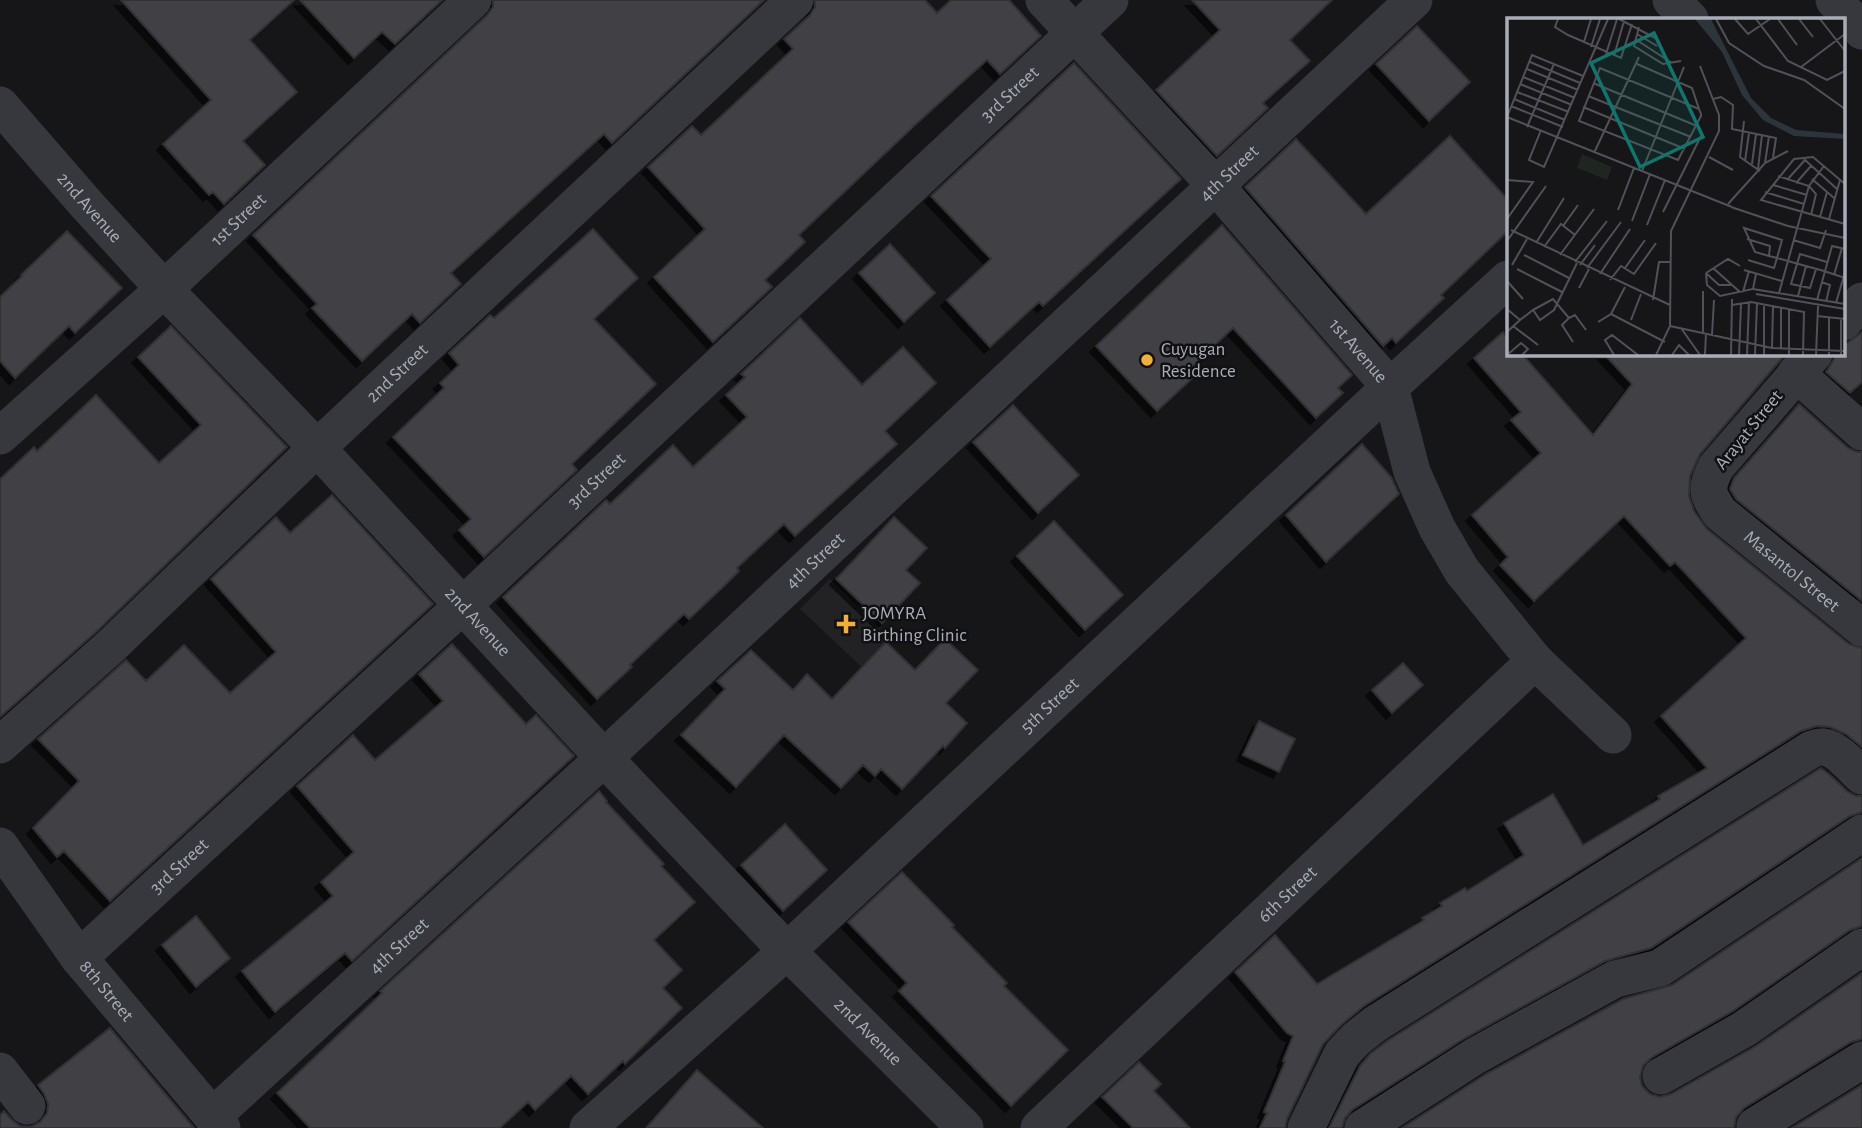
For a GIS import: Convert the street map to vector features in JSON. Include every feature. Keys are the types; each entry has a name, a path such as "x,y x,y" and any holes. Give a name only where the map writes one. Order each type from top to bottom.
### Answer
{"street":[{"name":"1st Street","path":"0,436 164,289 473,0"},
{"name":"2nd Street","path":"0,745 110,647 317,448 795,0"},
{"name":"1st Avenue","path":"1044,0 1216,186 1390,387 1412,472 1437,528 1462,571 1535,661 1613,736"},
{"name":"3rd Street","path":"79,958 463,605 1110,0"},
{"name":"4th Street","path":"217,1122 1414,0"},
{"path":"1671,0 1689,18"},
{"path":"1833,0 1862,31"},
{"name":"2nd Avenue","path":"0,105 164,289 317,448 604,758 787,951 965,1128"},
{"name":"5th Street","path":"588,1128 787,951 1507,280"},
{"path":"1844,321 1862,301"},
{"path":"1805,363 1862,432"},
{"name":"Arayat Street","path":"1720,513 1709,496 1708,483 1716,467 1805,363"},
{"name":"Masantol Street","path":"1720,513 1862,628"},
{"name":"6th Street","path":"1039,1128 1535,661"},
{"path":"1306,1128 1342,1054 1356,1039 1399,1009 1812,749 1826,747 1862,776"},
{"path":"1363,1128 1475,1056 1615,979 1660,968 1862,833"},
{"name":"8th Street","path":"0,846 79,958 217,1122"},
{"path":"1661,1076 1744,1029 1862,947"},
{"path":"1755,1126 1862,1060"},
{"path":"0,1071 27,1105"}],"shaded area":[{"name":"JOMYRA Birthing Clinic","path":"830,579 891,639 864,669 800,609"}],"building":[{"path":"121,0 294,0 250,40 297,92 243,141 265,165 224,204 213,192 209,195 163,144 211,100"},
{"path":"300,0 442,0 395,44 382,32 354,58"},
{"path":"493,0 764,0 612,143 604,134 451,273 461,284 420,323 412,314 362,361 312,308 317,304 253,235 487,15 493,7"},
{"path":"815,0 925,0 937,13 951,0 1009,0 1041,36 1000,74 987,60 914,126 799,235 805,242 765,280 772,287 713,342 654,277 705,229 648,167 692,126 701,135 793,49 784,39 810,15 815,7"},
{"path":"1192,0 1332,0 1290,40 1310,61 1263,103 1268,108 1217,156 1156,90 1220,30"},
{"path":"1417,26 1470,82 1429,121 1376,64"},
{"path":"1074,63 1181,179 1043,306 1039,302 990,347 947,300 991,259 931,196"},
{"path":"1450,136 1507,199 1507,232 1441,295 1444,298 1396,343 1392,338 1383,346 1245,187 1296,139 1366,214"},
{"path":"1222,225 1352,375 1338,388 1343,393 1316,418 1233,328 1192,367 1198,373 1157,411 1096,346"},
{"path":"593,229 638,278 594,319 656,384 572,464 577,470 484,557 459,530 471,519 393,437 444,388 440,383 459,365 449,353 490,315 494,318"},
{"path":"67,231 122,288 75,333 69,326 15,378 0,361 0,297"},
{"path":"890,244 935,293 904,322 859,273"},
{"path":"800,318 862,385 903,347 936,383 885,431 897,444 795,536 784,524 737,568 739,571 689,619 684,614 597,699 503,597 606,500 610,504 673,445 693,467 747,417 726,395 745,377 741,374"},
{"path":"171,326 287,447 96,632 0,717 0,479 34,447 37,451 96,395 159,463 201,425 138,357"},
{"path":"1503,332 1507,338 1507,355 1523,355 1593,435 1632,384 1605,355 1783,357 1700,454 1690,476 1689,496 1694,511 1707,529 1849,644 1862,648 1862,747 1846,734 1830,727 1817,726 1801,731 1364,1006 1323,1044 1285,1128 1260,1128 1293,1036 1287,1033 1235,972 1275,935 1317,984 1424,920 1422,918 1442,906 1440,903 1465,888 1467,891 1524,855 1504,823 1553,794 1583,845 1660,799 1658,796 1707,768 1661,716 1746,638 1675,562 1670,566 1624,516 1534,601 1500,565 1508,557 1472,515 1541,453 1511,420 1521,412 1474,358"},
{"path":"1862,332 1862,382 1850,393 1826,372 1834,355 1844,355 1844,345"},
{"path":"1799,404 1848,448 1862,452 1862,601 1736,499 1730,489 1734,478"},
{"path":"1013,405 1079,475 1038,513 973,442"},
{"path":"1362,444 1391,477 1399,494 1326,562 1286,515"},
{"path":"332,495 433,604 110,901 64,851 57,857 33,828 79,781 38,739 126,660 146,681 184,645 230,693 276,652 211,579 276,517 290,533"},
{"path":"894,517 927,548 906,570 920,583 882,623 836,579"},
{"path":"1054,521 1123,595 1085,630 1017,556"},
{"path":"945,639 978,670 946,703 967,723 902,789 881,769 875,776 863,765 841,788 784,735 736,787 681,735 725,689 717,681 751,650 793,690 807,674 832,699 886,642 915,670"},
{"path":"452,644 526,724 536,715 574,756 352,961 345,953 275,1012 242,971 333,896 321,882 354,852 297,786 353,735 375,760 443,701 419,674"},
{"path":"1403,663 1423,685 1392,713 1372,690"},
{"path":"1259,721 1295,739 1279,772 1243,755"},
{"path":"1821,768 1848,792 1862,796 1862,812 1850,816 1651,948 1605,961 1465,1038 1352,1110 1345,1118 1342,1128 1329,1128 1360,1066 1387,1041"},
{"path":"599,791 664,864 661,866 695,902 654,940 682,970 663,988 682,1008 625,1064 623,1061 588,1094 571,1076 535,1110 528,1102 500,1128 310,1128 277,1093 382,993 380,991"},
{"path":"785,824 827,870 783,911 741,865"},
{"path":"1862,858 1862,926 1850,930 1733,1011 1651,1058 1643,1066 1640,1077 1642,1086 1650,1094 1660,1097 1671,1094 1756,1046 1862,973 1862,1039 1851,1042 1744,1108 1736,1117 1734,1128 1402,1128 1486,1074 1623,999 1672,985"},
{"path":"902,872 1007,983 1004,986 1068,1050 1011,1106 899,991 907,983 848,922"},
{"path":"196,916 230,958 196,987 162,945"},
{"path":"110,1028 194,1128 0,1128 0,1115 4,1111 20,1126 30,1127 40,1122 47,1113 48,1104 38,1085"},
{"path":"1139,1062 1161,1084 1154,1091 1190,1128 1133,1128 1102,1097"},
{"path":"697,1070 733,1102 763,1128 646,1128"},
{"path":"1862,1085 1862,1128 1792,1128"}],"place":[{"name":"Cuyugan Residence","path":"1147,360"},
{"name":"JOMYRA Birthing Clinic","path":"846,624"}]}
